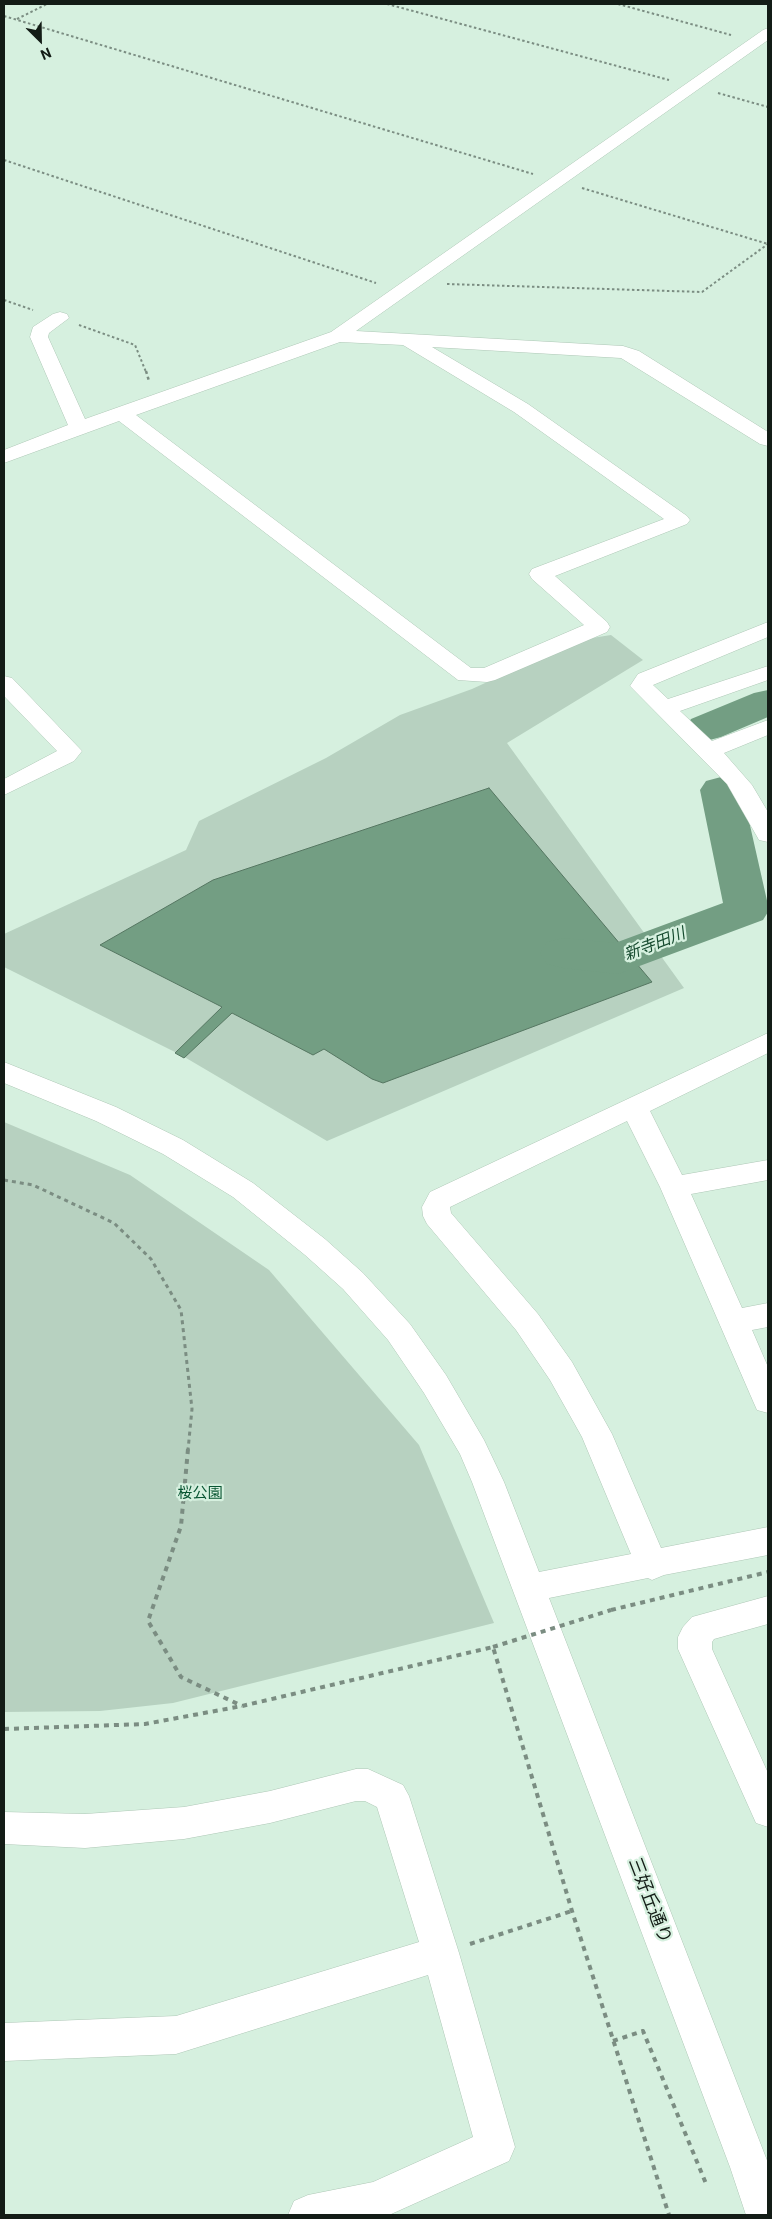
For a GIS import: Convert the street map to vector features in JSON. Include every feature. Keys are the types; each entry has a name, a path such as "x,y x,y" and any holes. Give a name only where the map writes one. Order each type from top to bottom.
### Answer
{"street":[{"path":"4,457 78,428 338,336 761,37"},
{"path":"60,318 40,331 39,337 78,428"},
{"path":"338,336 623,352 632,355 766,440"},
{"path":"122,413 466,674 487,675 599,626 540,574 680,520 522,408 409,340"},
{"path":"768,629 646,679 640,686 709,751 744,790 760,800 768,834"},
{"path":"663,709 768,673"},
{"path":"4,684 70,751 66,756 4,788"},
{"path":"709,751 768,727"},
{"path":"652,1566 596,1434 561,1371 527,1322 437,1216 437,1203 768,1042"},
{"name":"三好丘通り","path":"4,1072 106,1114 207,1166 278,1216 353,1281 399,1332 435,1384 459,1425 488,1482 750,2167 766,2215"},
{"path":"634,1107 674,1187 768,1401"},
{"path":"674,1187 768,1170"},
{"path":"732,1322 768,1315"},
{"path":"529,1588 652,1566 768,1541"},
{"path":"768,1610 704,1627 696,1637 695,1649 768,1811"},
{"path":"4,1828 85,1831 184,1823 270,1808 356,1785 368,1785 387,1794 394,1802 441,1953 495,2147 375,2201 308,2215"},
{"path":"4,2042 176,2035 441,1953"}],"path":[{"path":"16,20 48,4"},
{"path":"387,4 768,107"},
{"path":"618,4 761,37"},
{"path":"4,16 768,244"},
{"path":"4,160 406,287 702,292 768,244"},
{"path":"4,300 135,345 140,354 156,401"},
{"path":"4,1180 33,1184 114,1223 151,1259 181,1310 192,1409 180,1526 148,1621 181,1677 242,1706"},
{"path":"4,1729 145,1724 242,1706 493,1646 611,1610 768,1572"},
{"path":"493,1646 572,1911 669,2215"},
{"path":"441,1953 572,1911"},
{"path":"613,2041 642,2031 707,2186"}],"green space":[{"path":"611,635 643,660 507,743 684,988 327,1141 181,1055 4,967 4,934 186,850 199,821 326,758 400,715 472,689 579,640"},
{"name":"桜公園","path":"4,1122 130,1175 269,1270 419,1445 494,1623 173,1703 100,1711 4,1712"}],"shaded area":[{"path":"489,788 652,982 383,1083 372,1079 324,1049 313,1055 232,1013 184,1058 175,1053 222,1007 100,945 213,880"}],"waterway":[{"name":"新寺田川","path":"706,728 768,702"},
{"name":"新寺田川","path":"563,953 618,959 747,910 721,790"}]}
